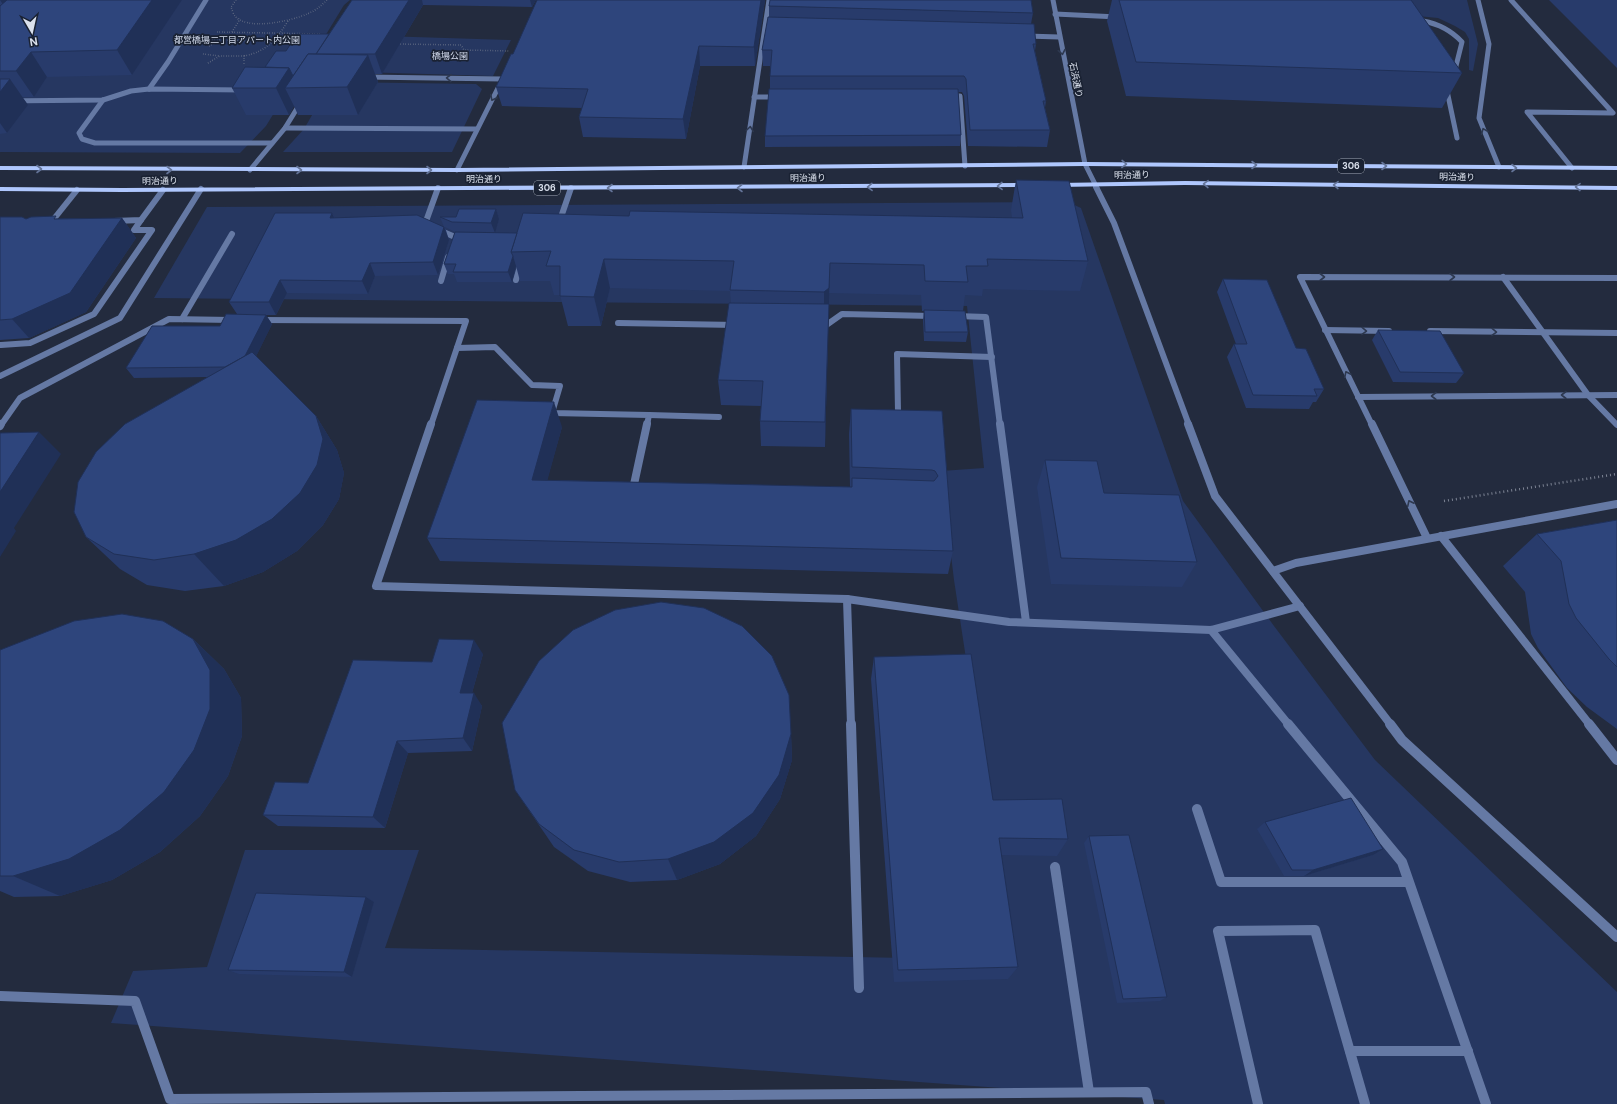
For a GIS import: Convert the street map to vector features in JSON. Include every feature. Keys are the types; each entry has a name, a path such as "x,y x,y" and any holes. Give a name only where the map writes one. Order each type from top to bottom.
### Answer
{"main road":[{"name":"明治通り","path":"0,168 457,170 1085,164 1617,168"},
{"name":"明治通り","path":"1053,185 1193,183 1617,188"},
{"name":"明治通り","path":"0,189 163,190 1038,185"}],"street":[{"path":"149,89 168,62 206,0"},
{"path":"744,167 769,0"},
{"name":"石浜通り","path":"1053,0 1085,164 1114,223 1216,496 1402,740 1617,937"},
{"path":"1478,0 1489,44 1479,118 1499,168"},
{"path":"1511,0 1613,113 1527,112 1572,168"},
{"path":"1055,14 1126,17"},
{"path":"1423,21 1441,25 1456,34 1462,42 1454,74 1448,90"},
{"path":"765,29 773,29"},
{"path":"1021,36 1059,37"},
{"path":"457,170 506,72"},
{"path":"360,77 502,79"},
{"path":"1443,77 1448,90 1457,138"},
{"path":"0,100 103,100 131,91 149,89 250,90"},
{"path":"944,96 960,96 965,166"},
{"path":"250,170 285,128 304,97"},
{"path":"754,97 786,97"},
{"path":"103,100 79,132 82,139 95,143 272,144"},
{"path":"285,128 477,129"},
{"path":"438,188 425,224 455,237 469,237"},
{"path":"552,228 558,225 571,188"},
{"path":"0,376 120,318 201,189"},
{"path":"45,229 77,190"},
{"path":"1,345 30,343 94,314 152,230 134,230 163,190"},
{"path":"104,221 141,220"},
{"path":"52,221 60,221"},
{"path":"182,319 232,234"},
{"path":"452,245 455,237"},
{"path":"441,281 450,252"},
{"path":"516,280 522,259"},
{"path":"1427,538 1300,277 1617,278"},
{"path":"1503,277 1588,395 1617,425"},
{"path":"809,326 825,326 842,314 986,317 1026,622"},
{"path":"0,426 20,398 169,320 237,320"},
{"path":"253,320 466,321 376,586 847,599 1009,622 1211,630 1300,606"},
{"path":"618,323 745,325"},
{"path":"1325,330 1395,331"},
{"path":"1426,331 1617,333"},
{"path":"456,348 495,347 532,386 560,386 552,413 719,417"},
{"path":"898,412 896,354 992,357"},
{"path":"1358,397 1617,395"},
{"path":"640,490 633,490 649,415"},
{"path":"1273,571 1296,563 1617,504"},
{"path":"1441,536 1617,760"},
{"path":"847,599 859,988"},
{"path":"1211,630 1402,862 1486,1104"},
{"path":"1197,810 1221,882 1408,882"},
{"path":"1055,867 1089,1092"},
{"path":"1258,1104 1218,931 1315,930 1365,1104"},
{"path":"0,996 135,1002 167,1101 531,1100 1146,1092 1149,1104"},
{"path":"1350,1050 1468,1051"}],"path":[{"path":"236,0 231,11 235,17 240,20 260,24 289,21 315,11 327,0"},
{"path":"232,32 240,20"},
{"path":"244,56 261,52 274,41 289,21"},
{"path":"186,32 320,34"},
{"path":"209,40 274,41"},
{"path":"391,44 461,45 464,50 510,51"},
{"path":"1444,501 1617,474"}],"green space":[{"name":"都営橋場二丁目アパート内公園","path":"22,0 350,0 344,5 322,41 291,43 285,53 285,95 266,126 240,153 0,152 0,20"},
{"path":"1334,0 1467,0 1478,44 1473,71 1469,70 1469,39 1465,32 1455,26 1438,18 1335,8"},
{"name":"橋場公園","path":"350,35 511,40 493,76 327,71"},
{"path":"335,82 476,84 482,89 452,152 283,152 304,129 330,84"},
{"path":"1068,202 1081,208 1183,501 1274,626 1375,760 1617,992 1617,1104 1165,1104 1164,1100 111,1023 133,971 207,967 245,850 419,850 385,948 1012,960 954,580 941,471 984,468 967,306 154,298 207,207"}],"building":[{"path":"7,0 152,0 117,50 31,52 16,71 0,71 0,6"},
{"path":"352,0 409,0 375,54 316,54"},
{"path":"537,0 761,0 754,47 699,46 683,119 579,117 588,89 496,87 511,54 513,54"},
{"path":"770,0 1031,0 1033,13 769,6"},
{"path":"1119,0 1411,0 1462,73 1136,62"},
{"path":"768,17 1034,24 1036,44 1033,44 1046,101 1043,101 1050,130 970,130 966,79 964,76 770,76 772,50 762,50"},
{"path":"297,34 329,34 316,54 308,54 293,76 289,68 265,67 276,51 286,51"},
{"path":"308,54 368,55 347,87 285,88"},
{"path":"245,67 289,68 276,88 232,88"},
{"path":"0,79 10,79 0,92"},
{"path":"769,89 958,89 961,135 765,136"},
{"path":"1016,180 1069,181 1088,261 987,259 988,266 966,266 968,282 925,281 924,265 830,263 829,288 824,292 730,290 734,261 604,259 594,297 560,296 560,266 546,266 551,251 511,252 523,213 629,216 630,211 1023,218"},
{"path":"459,209 496,209 491,223 452,222 440,217 456,217"},
{"path":"275,213 332,213 330,218 417,215 444,227 433,262 370,263 362,281 280,280 269,302 229,302"},
{"path":"56,216 54,219 122,218 70,293 12,319 0,320 0,217 22,217 26,219 31,217"},
{"path":"455,232 517,233 511,252 513,256 508,272 453,272 456,264 444,264"},
{"path":"1223,279 1267,280 1296,348 1306,349 1324,389 1314,389 1317,396 1253,395 1234,344 1247,344"},
{"path":"729,303 829,304 825,422 760,421 763,381 718,380"},
{"path":"924,310 965,311 968,332 925,332"},
{"path":"226,314 266,315 245,356 225,367 126,368 152,326 220,326"},
{"path":"1378,330 1440,331 1464,373 1400,372"},
{"path":"252,352 316,416 323,439 317,465 300,493 272,519 236,540 194,554 154,560 114,554 86,537 74,512 78,482 96,452 125,424"},
{"path":"477,400 554,402 532,480 852,487 852,478 934,481 938,476 935,471 932,470 852,467 851,409 942,411 953,551 427,538"},
{"path":"39,432 0,492 0,433"},
{"path":"1045,460 1097,461 1104,493 1179,495 1197,562 1061,558"},
{"path":"1617,520 1617,667 1576,618 1569,604 1561,561 1537,534"},
{"path":"661,602 704,608 742,626 772,656 789,695 791,734 779,775 753,813 714,842 668,859 619,862 574,850 539,824 515,790 502,723 539,661 573,630 615,610"},
{"path":"122,614 163,621 193,639 210,670 210,709 194,750 164,792 120,830 69,859 13,876 0,876 0,650 74,621"},
{"path":"439,639 474,640 460,693 474,693 463,738 397,741 373,817 263,815 275,782 308,783 353,660 432,662"},
{"path":"971,654 993,800 1062,799 1068,839 999,838 1018,967 898,970 874,657"},
{"path":"1351,798 1383,849 1313,870 1292,870 1265,822"},
{"path":"1129,835 1167,997 1123,999 1089,836"},
{"path":"256,893 366,897 344,972 228,970"}]}
